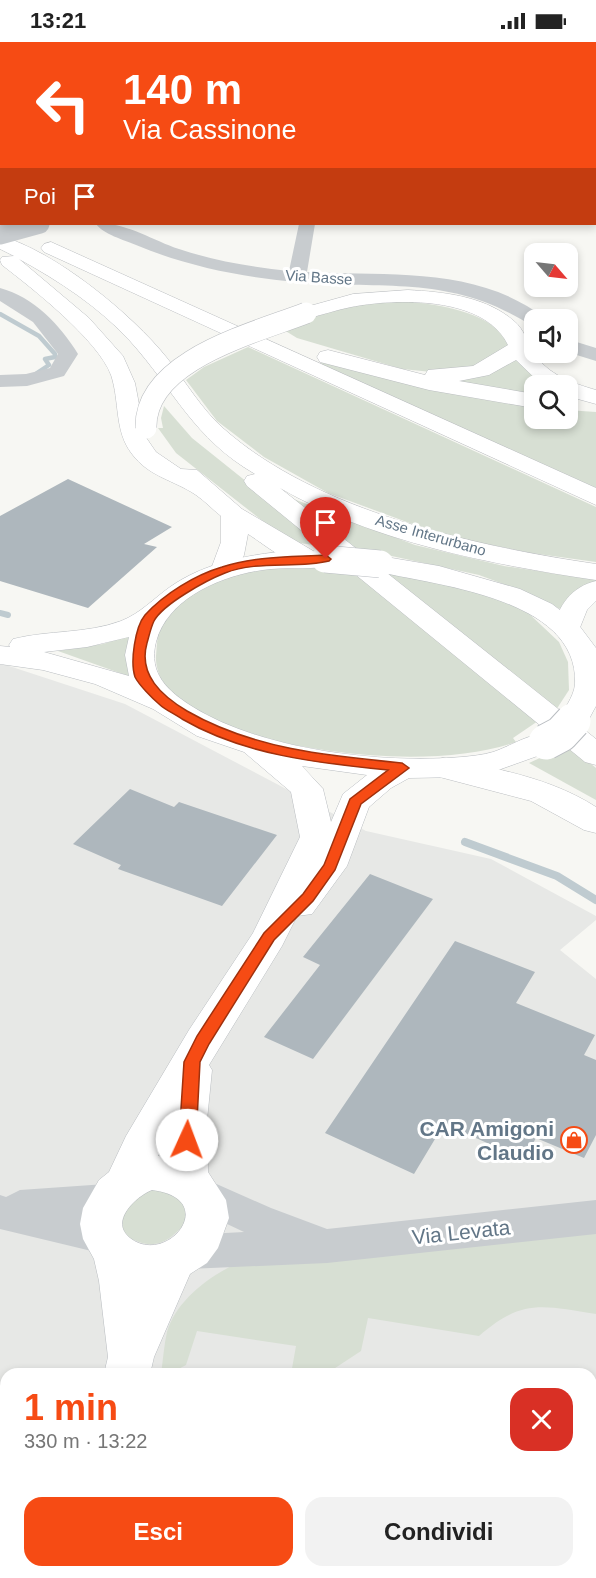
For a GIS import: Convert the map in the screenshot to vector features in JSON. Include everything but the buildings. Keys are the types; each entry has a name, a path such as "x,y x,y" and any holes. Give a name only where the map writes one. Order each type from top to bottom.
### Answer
{"main road":[{"path":"0,225 596,497"},
{"name":"Asse Interurbano","path":"0,242 57,272 110,310 153,354 190,407 216,434 246,458 278,477 357,512 417,534 535,563 596,572"},
{"path":"55,250 128,276 307,350 367,368 478,393 524,400"},
{"path":"0,255 19,268 68,313 100,343 116,362 129,399 133,437 141,451 170,475 204,489"},
{"path":"316,558 233,514 152,443 146,428 148,404 170,376 191,363 336,302 363,297 404,296 441,299 490,314 507,326 519,347 541,375"},
{"path":"276,337 403,371 444,375 495,367 519,347"},
{"path":"578,391 596,397"},
{"path":"578,406 596,408"},
{"path":"190,407 188,428 596,755"},
{"path":"225,569 234,551 236,532 233,514"},
{"path":"0,647 96,638 149,618 180,593 225,569 316,558 437,571 488,587 544,610 583,646"},
{"path":"0,655 55,662 97,674 164,703 208,729 247,743 333,760 402,768 443,768 491,763 546,742 585,716 590,684 573,606 580,597 596,589"},
{"path":"149,618 138,653 142,677 164,703"},
{"path":"129,1366 112,1217 141,1148 203,1041 269,937 317,837 307,789 288,769 247,743"},
{"path":"269,937 308,897 330,866 355,802 380,781 402,768"},
{"path":"443,768 508,782 544,794 596,822"},
{"path":"192,1062 187,1120 195,1187 208,1218 199,1242 181,1256 148,1264 123,1257 112,1217 137,1175 164,1172 195,1187"},
{"path":"129,1366 181,1256"}],"street":[{"path":"0,235 36,225"},
{"name":"Via Basse","path":"106,225 134,239 184,257 243,270 297,277 425,283 470,290 505,302 524,313"},
{"path":"297,277 307,225"},
{"path":"0,294 39,318 57,333 68,354 57,372 27,380 0,381"},
{"path":"578,349 596,355"},
{"name":"Via Levata","path":"195,1187 257,1220 327,1246"},
{"path":"0,1207 112,1217"},
{"path":"0,1212 112,1217"},
{"name":"Via Levata","path":"181,1256 327,1246 596,1216"}],"shaded area":[{"path":"403,301 446,307 488,322 509,341 506,351 491,363 442,373 402,369 297,338 284,330 342,309"},
{"path":"248,347 596,507 596,562 531,553 442,535 328,493 264,457 217,421 186,380 204,367"},
{"path":"519,359 539,375 524,375 524,396 443,383"},
{"path":"329,360 524,404 524,429 578,429 578,411 596,412 596,488 320,364"},
{"path":"164,406 192,438 328,547 299,543 283,537 176,453 158,428 163,428 161,418"},
{"path":"283,495 415,545 504,566 596,580 596,585 570,598 560,609 479,575 387,555 354,552"},
{"path":"281,566 350,568 538,721 513,738 516,742 480,751 437,756 390,756 293,745 248,733 208,718 176,700 164,686 156,661 160,628 171,611 183,599 214,583 248,572"},
{"path":"384,571 420,573 523,608 559,642 568,662 569,690 556,710"},
{"path":"130,635 131,677 58,651 103,644"},
{"path":"0,665 125,704 366,831 491,859 596,916 596,920 560,950 596,979 596,1368 0,1368"},
{"path":"568,745 596,768 596,800 529,763"},
{"path":"136,1185 181,1191 187,1221 171,1237 156,1244 148,1244 119,1232 118,1201"},
{"path":"596,1226 596,1314 547,1307 521,1310 508,1315 479,1336 368,1318 361,1351 335,1368 292,1368 296,1346 197,1331 186,1365 180,1368 162,1368 167,1332 178,1309 207,1281 240,1262"}],"waterway":[{"path":"0,314 39,336 55,354 55,357 45,359 49,365 37,373"},
{"path":"0,613 8,615"},
{"path":"465,842 557,876 596,900"}],"place":[{"name":"CAR Amigoni Claudio","path":"574,1140"}],"route":[{"path":"187,1140 192,1062 196,1053 269,937 308,897 330,866 355,802 380,781 402,768 333,760 284,751 247,743 208,729 164,703 142,677 138,653 149,618 180,593 201,580 225,569 306,558 326,559"}]}
